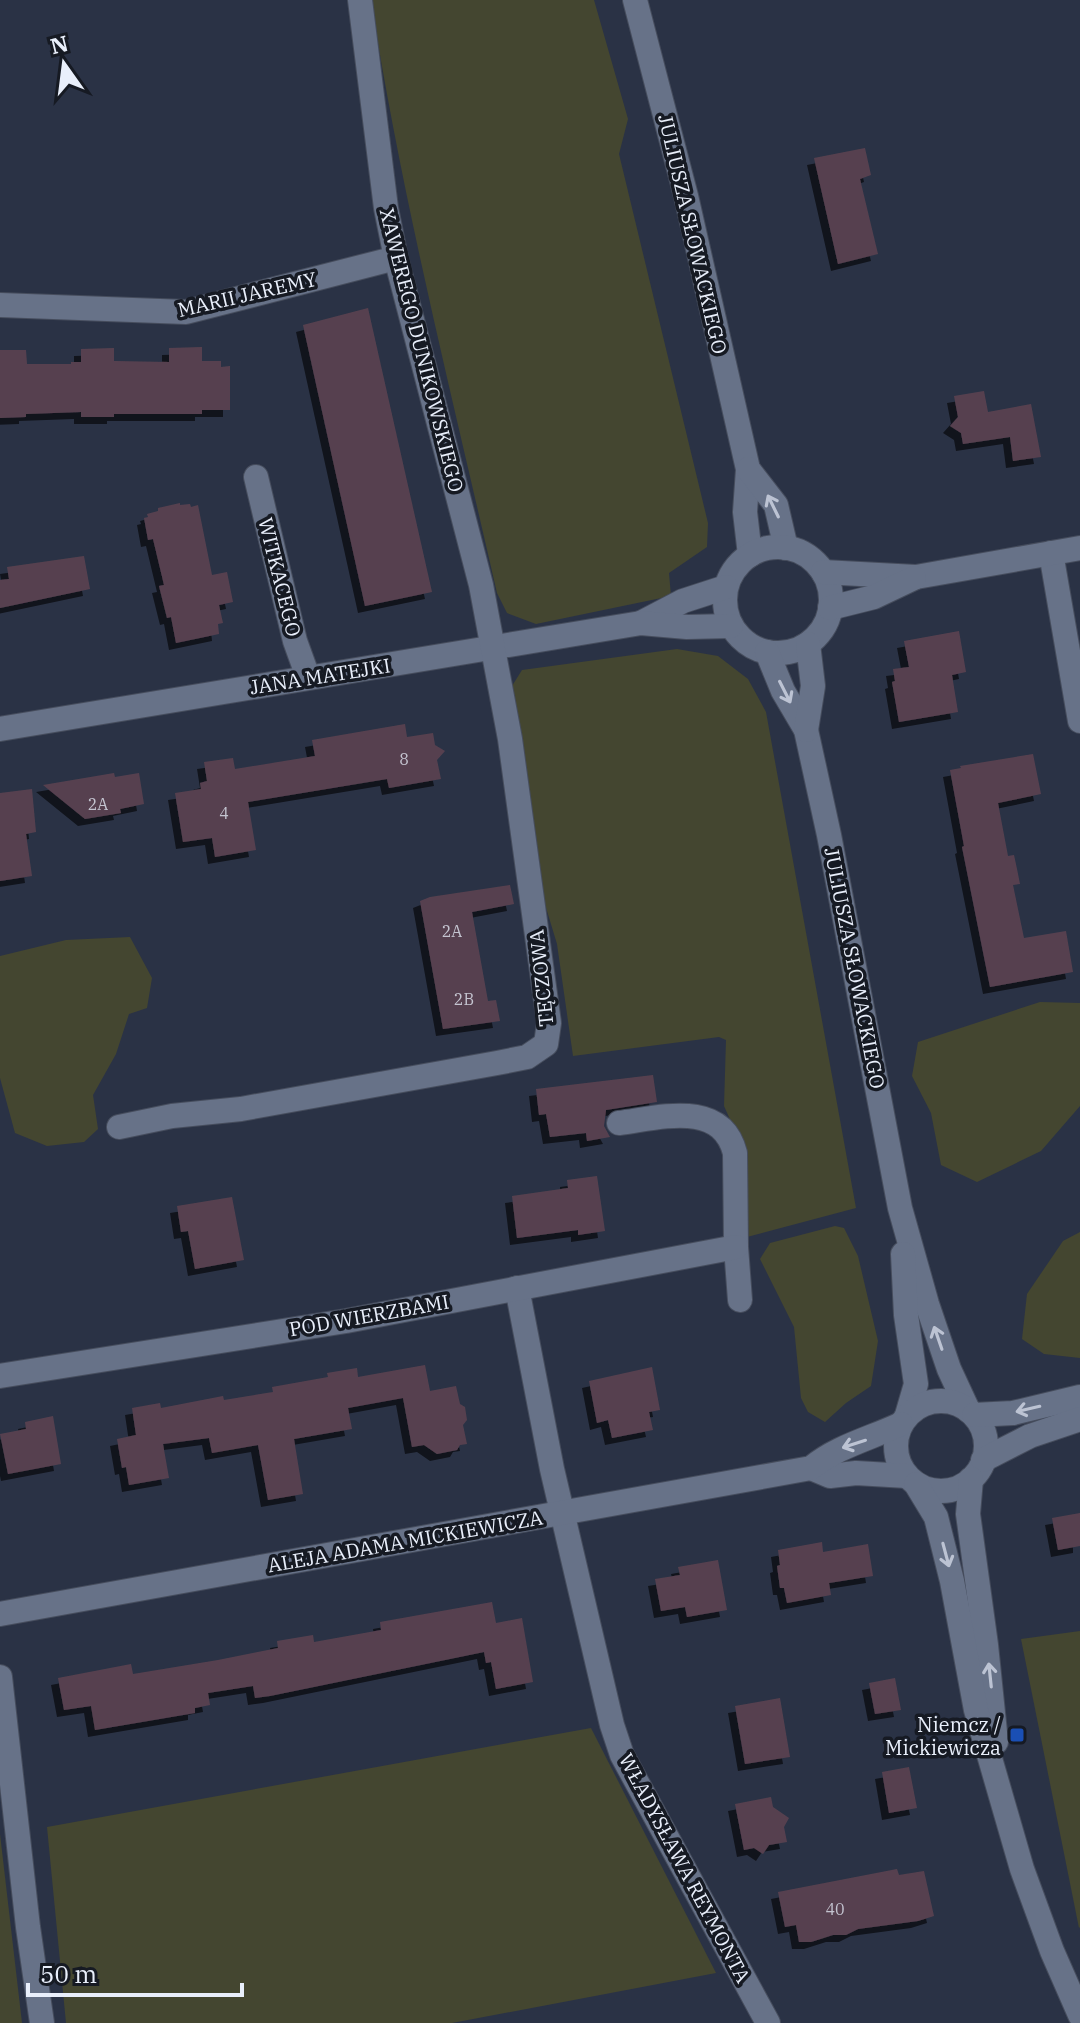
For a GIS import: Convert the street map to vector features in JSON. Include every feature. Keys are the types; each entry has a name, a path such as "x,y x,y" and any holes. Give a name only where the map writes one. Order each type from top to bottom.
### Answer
{"street":[{"name":"XAWEREGO DUNIKOWSKIEGO","path":"360,0 386,208 396,258 481,585 492,650"},
{"name":"JULIUSZA SŁOWACKIEGO","path":"635,0 686,196 748,469 745,512 750,555"},
{"name":"MARII JAREMY","path":"0,305 186,312 396,258"},
{"name":"JULIUSZA SŁOWACKIEGO","path":"748,469 776,505 786,548"},
{"name":"WITKACEGO","path":"256,477 295,641 308,677"},
{"path":"767,548 786,548 800,552 823,572 830,590 830,608 823,628 808,644 789,652 767,652 740,638 731,626 725,607 726,587 740,563 750,555 767,548"},
{"path":"823,572 916,577 1080,548"},
{"path":"1051,553 1080,721"},
{"path":"830,608 874,597 916,577"},
{"name":"JANA MATEJKI","path":"641,623 683,601 726,587"},
{"name":"JANA MATEJKI","path":"0,729 641,623 687,627 731,626"},
{"name":"JULIUSZA SŁOWACKIEGO","path":"806,730 813,686 808,644"},
{"name":"TĘCZOWA","path":"119,1127 172,1116 241,1109 497,1063 527,1057 546,1044 549,1023 510,739 492,650"},
{"name":"JULIUSZA SŁOWACKIEGO","path":"767,652 783,691 806,730 900,1208 931,1318 949,1369 971,1412"},
{"path":"619,1123 677,1115 698,1116 716,1123 732,1140 740,1300"},
{"name":"JULIUSZA SŁOWACKIEGO","path":"900,1208 906,1315 916,1384 904,1420"},
{"name":"POD WIERZBAMI","path":"0,1376 346,1321 736,1247"},
{"name":"WŁADYSŁAWA REYMONTA","path":"517,1288 562,1513 612,1725 622,1755 768,2023"},
{"path":"1080,1397 1013,1413 971,1412 948,1401 934,1401 919,1406 904,1420 896,1452 936,1517 952,1581 976,1710 1022,1869 1080,2015"},
{"path":"971,1412 985,1439 968,1514 986,1645 998,1780"},
{"path":"912,1480 929,1489 948,1490 1030,1436 1080,1419"},
{"name":"ALEJA ADAMA MICKIEWICZA","path":"0,1614 811,1468 830,1452 863,1442 904,1420"},
{"name":"ALEJA ADAMA MICKIEWICZA","path":"811,1468 830,1476 856,1473 912,1480"},
{"path":"0,1677 42,2023"}],"green space":[{"path":"371,0 594,0 628,119 619,154 708,523 707,547 669,573 671,596 536,624 507,613 497,593 429,297 397,149"},
{"path":"677,649 718,656 748,679 766,712 856,1208 747,1237 745,1153 724,1106 726,1040 719,1037 573,1056 557,944 537,878 512,686 522,670"},
{"path":"130,937 152,978 147,1008 129,1014 116,1054 93,1095 98,1129 84,1142 47,1146 15,1133 0,1078 0,956 66,940"},
{"path":"1040,1002 1080,1003 1080,1106 1041,1151 977,1182 941,1165 931,1113 912,1076 918,1042"},
{"path":"835,1226 844,1228 858,1256 878,1341 871,1386 825,1422 808,1412 801,1398 794,1327 760,1259 770,1243"},
{"path":"1080,1232 1080,1358 1044,1354 1022,1339 1027,1294 1063,1241"},
{"path":"1080,1631 1080,1927 1079,1928 1021,1639"},
{"path":"591,1728 716,1973 452,2023 66,2023 47,1827"},
{"path":"0,1834 22,2023 0,2023"}],"building":[{"path":"865,148 871,175 860,179 878,254 838,264 814,158"},
{"path":"368,308 432,592 365,606 303,325"},
{"path":"202,347 202,361 221,361 221,367 230,366 230,410 202,410 202,414 114,414 114,417 81,417 81,412 0,418 0,350 26,350 27,364 71,364 81,362 81,349 114,348 114,361 169,362 169,348"},
{"path":"984,391 988,412 1031,404 1041,457 1013,461 1010,437 963,444 961,433 950,426 958,417 954,396"},
{"path":"190,504 191,507 198,505 212,575 227,572 233,602 219,605 223,623 218,624 219,634 176,643 171,617 167,618 159,586 164,585 153,539 148,540 144,518 158,511 158,508"},
{"path":"84,556 90,589 0,608 0,580 9,579 7,567"},
{"path":"959,631 966,672 952,675 958,712 899,722 892,682 895,681 893,669 909,667 904,641"},
{"path":"405,724 407,737 433,733 435,745 445,751 437,760 441,779 389,788 387,779 248,802 256,850 215,857 212,838 183,842 175,793 201,789 200,783 207,781 204,762 233,758 235,769 315,756 312,740"},
{"path":"1033,754 1041,794 998,803 1008,856 1014,855 1020,884 1013,885 1024,938 1066,931 1073,972 990,987 950,770"},
{"path":"114,773 115,777 139,773 144,804 120,809 121,813 85,819 43,785"},
{"path":"32,789 36,832 26,834 32,876 0,881 0,793"},
{"path":"510,885 514,904 472,912 488,1001 496,1000 500,1021 443,1029 420,901"},
{"path":"653,1075 657,1102 606,1110 604,1126 610,1137 587,1141 586,1133 550,1137 546,1114 539,1115 536,1089"},
{"path":"597,1176 605,1231 578,1235 578,1230 517,1238 512,1196 568,1188 567,1180"},
{"path":"232,1197 244,1260 195,1269 188,1231 181,1232 177,1206"},
{"path":"425,1365 430,1391 456,1386 460,1404 465,1407 467,1420 463,1425 467,1444 460,1445 457,1450 437,1454 424,1445 412,1447 403,1398 348,1408 352,1429 294,1439 303,1494 268,1500 258,1445 212,1453 209,1438 163,1444 169,1478 129,1485 126,1467 122,1468 117,1439 136,1435 132,1408 160,1403 161,1408 223,1396 224,1400 273,1392 272,1387 328,1377 327,1373 357,1368 358,1377"},
{"path":"652,1367 660,1410 649,1412 653,1430 612,1438 608,1420 597,1423 589,1381"},
{"path":"53,1416 61,1464 8,1474 0,1434 26,1429 25,1422"},
{"path":"1080,1513 1080,1546 1058,1550 1052,1518"},
{"path":"822,1542 823,1552 868,1544 873,1576 829,1583 831,1595 787,1603 784,1588 780,1588 778,1550"},
{"path":"718,1560 727,1610 687,1617 685,1607 661,1611 655,1579 680,1575 678,1567"},
{"path":"492,1602 496,1623 522,1618 533,1682 496,1689 491,1662 486,1663 484,1652 270,1696 255,1698 253,1686 208,1693 210,1705 195,1708 195,1713 95,1730 91,1706 64,1710 58,1678 131,1664 133,1674 218,1660 278,1648 277,1641 313,1635 314,1642 381,1630 380,1622"},
{"path":"895,1678 901,1710 875,1714 869,1683"},
{"path":"780,1698 790,1757 745,1764 735,1706"},
{"path":"909,1767 917,1808 889,1813 882,1772"},
{"path":"771,1797 773,1807 789,1818 784,1827 787,1842 769,1845 763,1854 754,1848 744,1850 735,1804"},
{"path":"897,1869 899,1875 924,1871 934,1916 858,1929 846,1935 833,1935 811,1942 799,1942 796,1925 785,1927 778,1892"}],"place":[{"name":"Niemcz / Mickiewicza","path":"1017,1735"}]}
